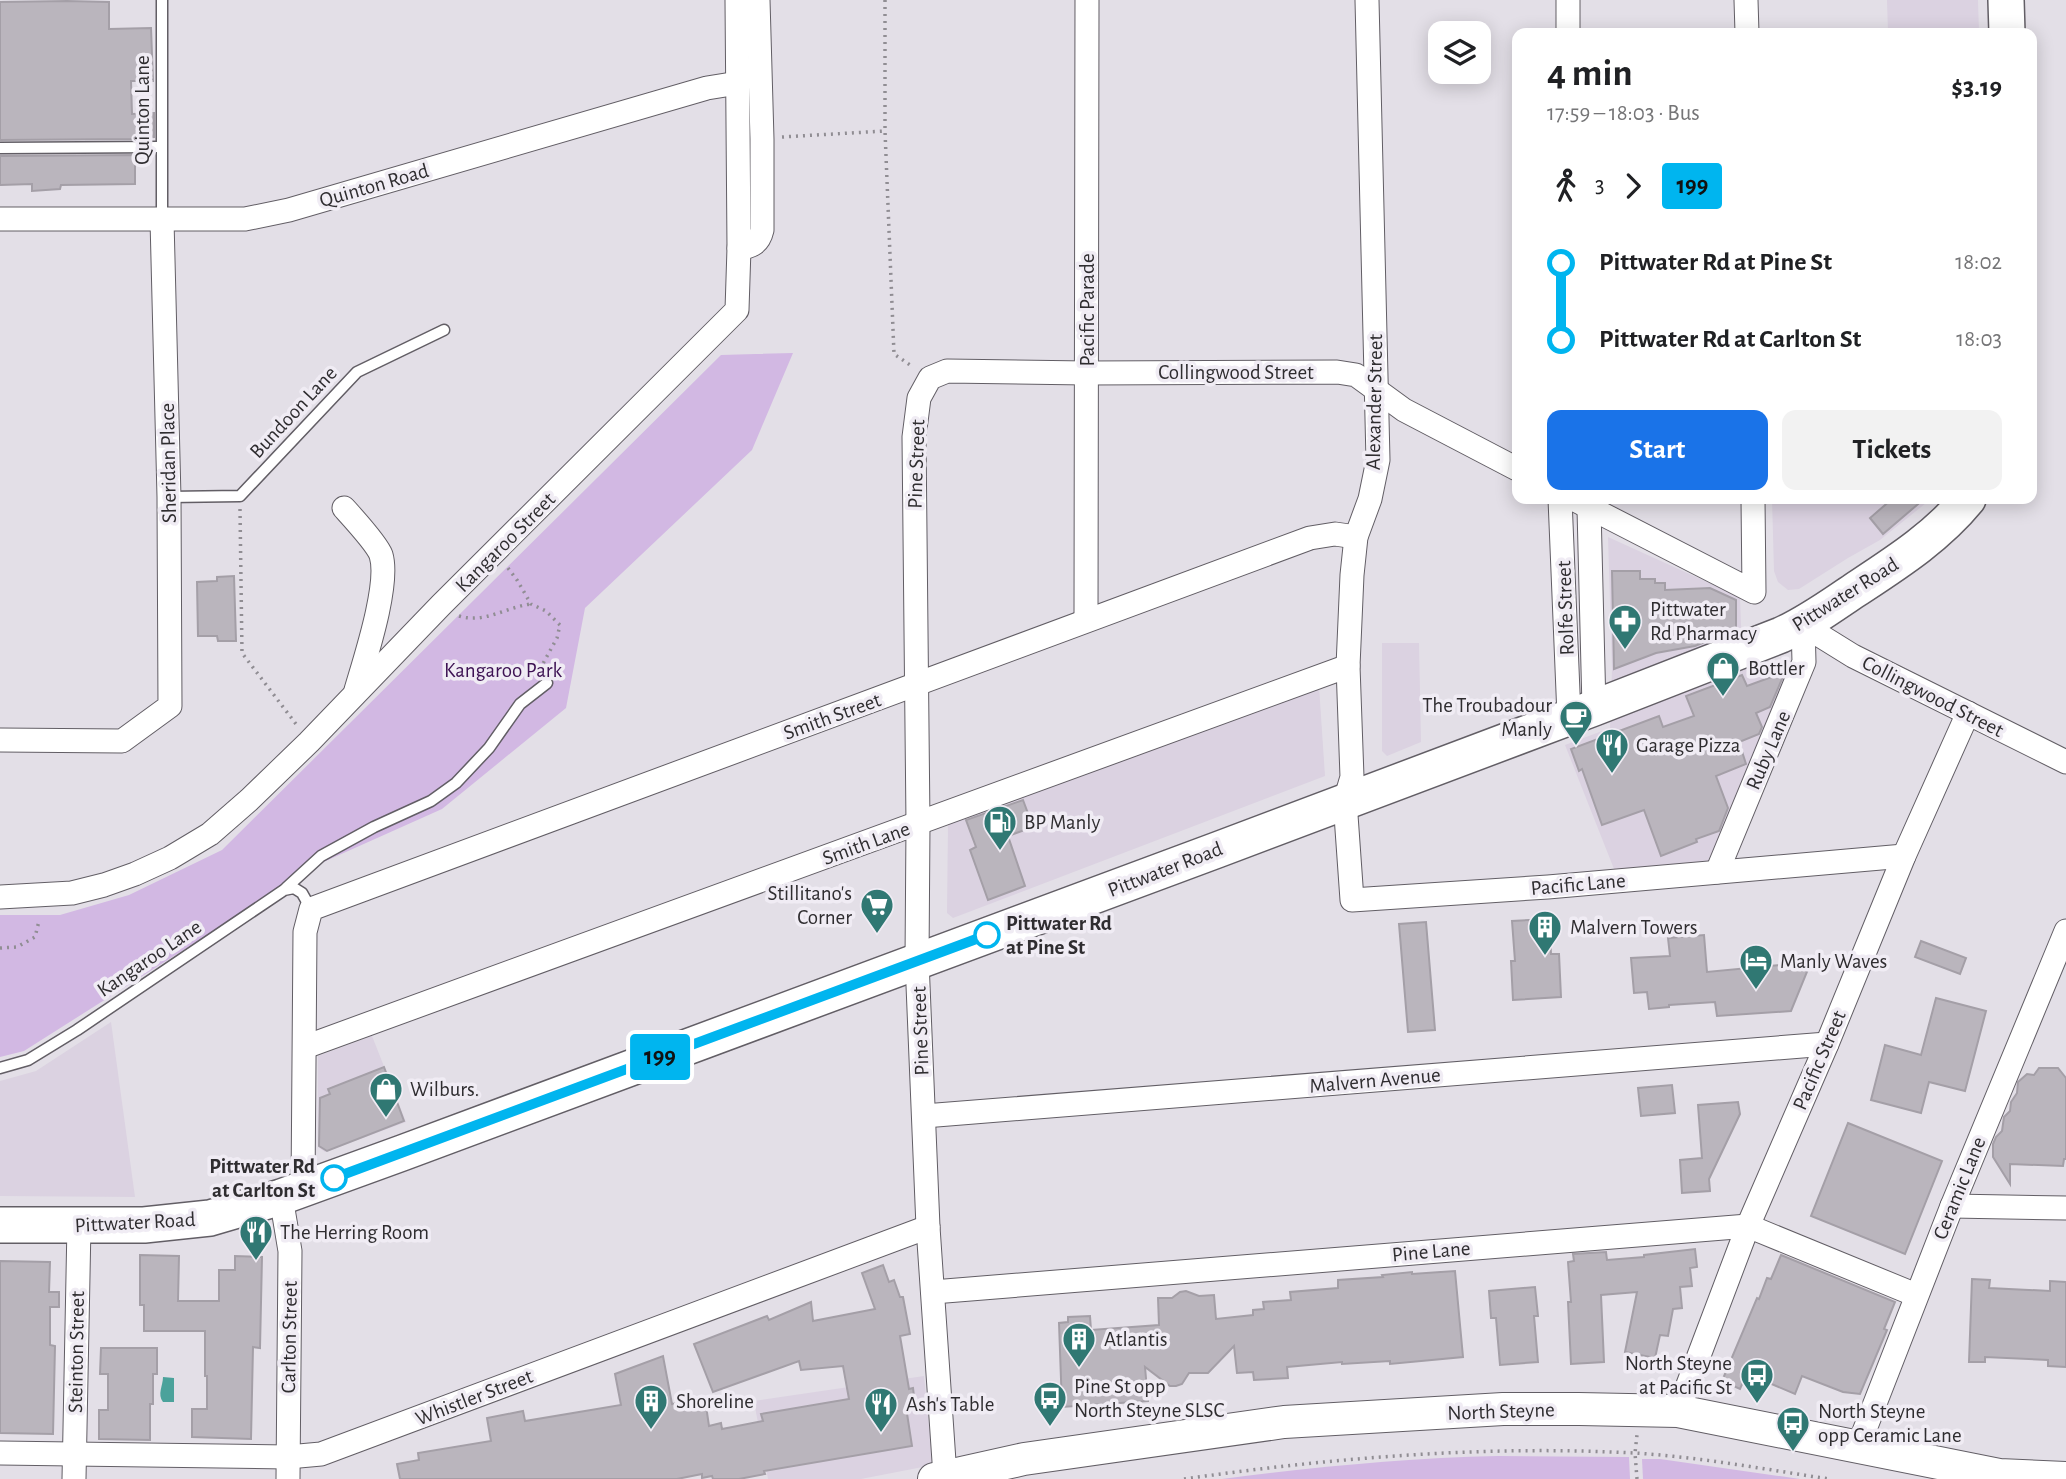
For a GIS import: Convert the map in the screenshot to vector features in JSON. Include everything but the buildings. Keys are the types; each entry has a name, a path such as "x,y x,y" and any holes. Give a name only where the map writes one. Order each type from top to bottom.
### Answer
{"main road":[{"path":"2006,0 2007,28"},
{"name":"Pittwater Road","path":"0,1225 144,1225 196,1220 225,1215 292,1193 1178,865 1582,712 1802,625 1899,561 1955,516 1964,504"},
{"name":"North Steyne","path":"940,1477 1024,1459 1283,1422 1503,1409 1640,1409 1678,1411 1999,1475 2066,1478"}],"street":[{"name":"Kangaroo Street","path":"0,897 72,893 125,878 170,858 210,834 309,742 441,605 737,310 737,0"},
{"path":"739,248 750,247 756,243 762,230 758,0"},
{"name":"Pacific Parade","path":"1086,620 1087,0"},
{"name":"Alexander Street","path":"1345,801 1352,777 1348,666 1356,537 1370,499 1378,460 1367,0"},
{"path":"1568,0 1568,28"},
{"path":"1746,0 1747,28"},
{"name":"Quinton Road","path":"0,219 245,219 289,210 694,91 738,83"},
{"name":"Sheridan Place","path":"0,740 122,741 170,706 169,498 162,220"},
{"name":"Collingwood Street","path":"930,378 947,371 1337,372 1356,375 1404,410 1512,466"},
{"name":"Pine Street","path":"930,378 919,398 914,437 917,961 940,1477"},
{"name":"Rolfe Street","path":"1561,504 1582,712"},
{"name":"Rolfe Street","path":"1577,504 1582,712"},
{"path":"1583,504 1754,592 1753,504"},
{"path":"344,508 381,554 383,573 377,613 356,693"},
{"name":"Smith Street","path":"311,909 1310,538 1335,534 1356,537"},
{"name":"Collingwood Street","path":"1802,625 1853,656 2066,762"},
{"name":"Ruby Lane","path":"1717,872 1804,662 1802,625"},
{"name":"Smith Lane","path":"305,1047 1348,666"},
{"name":"Pacific Street","path":"1678,1411 1748,1226 1904,856 1968,713"},
{"name":"Pacific Lane","path":"1345,801 1352,900 1548,887 1904,856"},
{"name":"Carlton Street","path":"288,1468 292,1193 305,1047 305,932 311,909"},
{"name":"Ceramic Lane","path":"1857,1447 1952,1206 2066,931"},
{"name":"Malvern Avenue","path":"924,1116 1827,1044"},
{"path":"1952,1206 2066,1208"},
{"name":"Steinton Street","path":"74,1479 79,1225"},
{"name":"Pine Lane","path":"933,1292 1748,1226 1916,1295"},
{"name":"Whistler Street","path":"0,1453 74,1454 288,1468 928,1227"}],"lane":[{"name":"Quinton Lane","path":"162,0 162,220"},
{"path":"0,148 161,147"},
{"name":"Bundoon Lane","path":"240,496 357,372 444,330"},
{"path":"169,498 240,496"},
{"name":"Kangaroo Lane","path":"0,1068 28,1060 48,1048 284,890 321,856 374,827 431,802 456,783 489,748 520,704 547,683"},
{"path":"284,890 294,888 302,893 311,909"}],"path":[{"path":"885,0 886,131 894,354 930,378"},
{"path":"762,139 886,131"},
{"path":"240,496 242,653 309,742"},
{"path":"495,552 517,580 531,604 546,611 559,625 558,638 520,704"},
{"path":"441,605 461,617 477,619 531,604"},
{"path":"0,948 18,947 34,937 39,921"},
{"path":"1637,1479 1634,1453 1638,1433"},
{"path":"1184,1479 1397,1455 1471,1452 1634,1453 1829,1479"}],"shaded area":[{"path":"1887,0 1978,0 1979,28 1888,28"},
{"path":"1772,504 1925,504 1880,540 1799,589 1788,590 1778,582 1774,571"},
{"path":"1608,537 1740,597 1749,679 1790,663 1793,671 1715,864 1616,874 1565,745 1610,728 1612,669"},
{"path":"1382,643 1419,643 1421,742 1387,756 1382,751"},
{"path":"1319,686 1325,776 953,918 947,913 948,823"},
{"path":"111,1022 135,1197 0,1196 0,1081 36,1071"},
{"path":"372,1036 406,1122 325,1152 318,1147 318,1056"},
{"path":"924,1376 933,1465 861,1479 768,1479 754,1401"},
{"path":"163,1377 174,1378 174,1402 163,1402 161,1399"}],"green space":[{"name":"Kangaroo Park","path":"793,353 752,450 585,608 566,708 442,809 319,864 24,1051 0,1057 0,915 60,915 129,895 222,850 721,355"},
{"path":"1498,1456 1629,1457 1630,1479 1222,1479 1360,1464"},
{"path":"1642,1459 1660,1459 1800,1479 1643,1479"}],"bus line":[{"name":"199","path":"334,1178 987,935"}],"place":[{"name":"Pittwater Rd Pharmacy","path":"1625,651"},
{"name":"Bottler","path":"1723,698"},
{"name":"The Troubadour Manly","path":"1576,747"},
{"name":"Garage Pizza","path":"1612,775"},
{"name":"BP Manly","path":"1000,852"},
{"name":"Stillitano's Corner","path":"877,935"},
{"name":"Pittwater Rd at Pine St","path":"987,935"},
{"name":"Malvern Towers","path":"1545,957"},
{"name":"Manly Waves","path":"1756,991"},
{"name":"Wilburs.","path":"386,1119"},
{"name":"Pittwater Rd at Carlton St","path":"334,1178"},
{"name":"The Herring Room","path":"256,1262"},
{"name":"Atlantis","path":"1079,1369"},
{"name":"North Steyne at Pacific St","path":"1757,1405"},
{"name":"Pine St opp North Steyne SLSC","path":"1050,1428"},
{"name":"Shoreline","path":"651,1431"},
{"name":"Ash's Table","path":"881,1434"},
{"name":"North Steyne opp Ceramic Lane","path":"1793,1453"}]}
